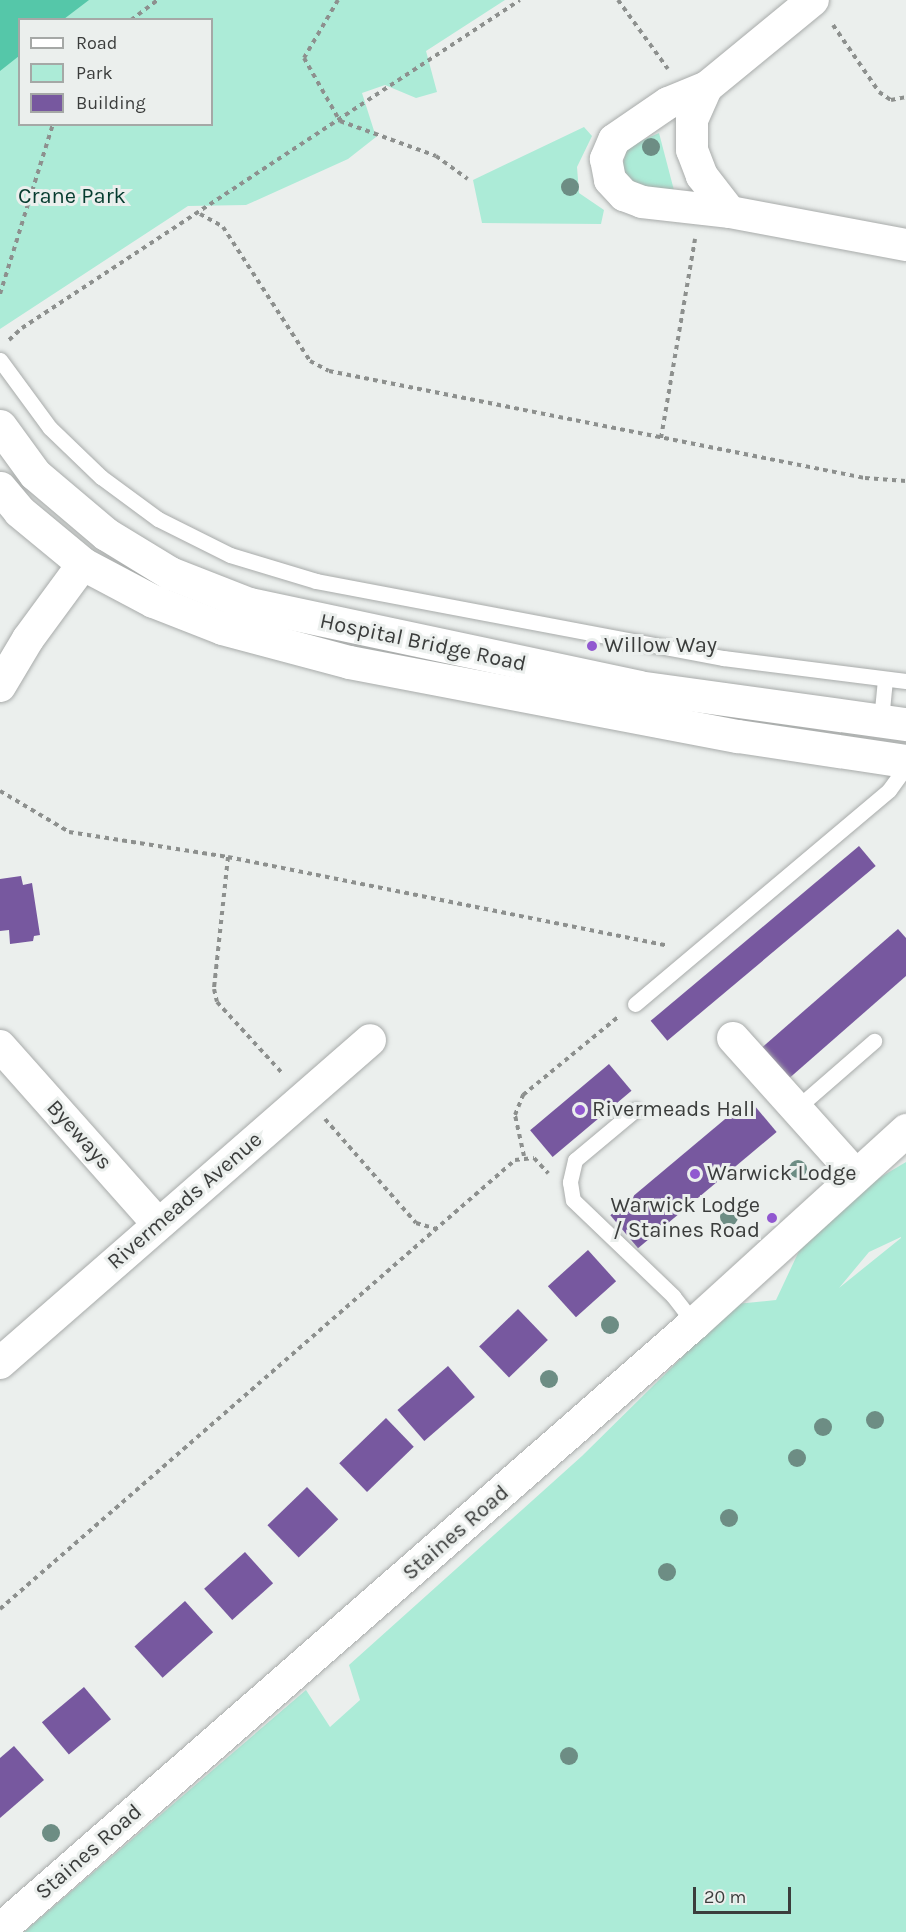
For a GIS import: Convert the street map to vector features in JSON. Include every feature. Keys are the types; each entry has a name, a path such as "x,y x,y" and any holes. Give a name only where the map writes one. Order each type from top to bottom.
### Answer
{"main road":[{"name":"Hospital Bridge Road","path":"0,426 35,474 106,534 170,573 249,604 638,687 893,722"},
{"name":"Hospital Bridge Road","path":"0,488 19,511 83,564 153,601 222,628 349,662 738,736 896,762"},
{"path":"83,564 106,534"},
{"path":"893,722 896,762"},
{"name":"Staines Road","path":"0,1929 694,1323 906,1130"}],"street":[{"path":"820,9 697,91 614,140 606,159 610,180 624,195 642,202 715,210 906,245"},
{"path":"697,91 692,120 692,150 715,210"},
{"path":"0,687 28,639 83,564"},
{"path":"734,1038 798,1107 856,1175"},
{"name":"Rivermeads Avenue","path":"0,1363 370,1040"},
{"name":"Byeways","path":"0,1046 158,1224"}],"lane":[{"path":"0,360 50,428 101,477 158,519 230,555 316,581 689,652 906,681"},
{"path":"885,679 893,722"},
{"path":"635,1004 889,789 896,762"},
{"path":"798,1107 874,1041"},
{"path":"635,1110 575,1160 570,1182 573,1200 674,1296 694,1323"}],"path":[{"path":"133,18 158,0"},
{"path":"338,0 304,58 340,121 436,156 468,179"},
{"path":"7,342 22,328 200,214 520,0"},
{"path":"618,0 697,91"},
{"path":"820,9 879,92 891,100 906,97"},
{"path":"0,294 52,126"},
{"path":"661,438 680,328 715,210"},
{"path":"200,214 223,227 310,361 328,371 865,478 906,481"},
{"path":"0,791 69,831 228,857 698,952"},
{"path":"228,857 214,989 217,1002 305,1097 416,1223 438,1230"},
{"path":"524,1156 515,1115 523,1095 635,1004"},
{"path":"0,1609 438,1230 515,1160 524,1156 534,1158 573,1200"}],"green space":[{"name":"Crane Park","path":"0,0 505,0 426,51 437,92 416,98 385,85 362,93 376,137 348,159 246,205 188,206 0,329"},
{"path":"584,127 592,136 577,167 579,193 604,210 601,224 482,223 473,180"},
{"path":"659,133 676,198 627,184 623,165 627,147"},
{"path":"906,1162 906,1932 24,1932 306,1690 330,1727 360,1700 349,1665 582,1456 736,1304 776,1300 799,1251 869,1184","holes":["901,1238 839,1288 869,1252"]}],"shaded area":[{"path":"0,0 89,0 65,18 18,18 18,57 0,71"}],"building":[{"path":"859,846 876,866 667,1041 651,1021"},
{"path":"21,876 23,885 32,883 40,935 34,936 33,941 10,944 9,930 0,931 0,879"},
{"path":"898,929 906,938 906,976 786,1081 759,1050"},
{"name":"Rivermeads Hall","path":"609,1064 631,1091 553,1157 530,1130"},
{"name":"Warwick Lodge","path":"749,1099 777,1132 638,1248 610,1215"},
{"path":"588,1250 616,1281 576,1317 548,1286"},
{"path":"518,1309 548,1340 509,1377 479,1347"},
{"path":"448,1366 475,1397 424,1441 397,1410"},
{"path":"386,1418 414,1447 367,1492 339,1463"},
{"path":"307,1487 338,1519 299,1558 267,1525"},
{"path":"245,1552 273,1583 232,1620 204,1589"},
{"path":"185,1601 213,1632 163,1678 134,1647"},
{"path":"84,1687 111,1719 69,1755 42,1722"},
{"path":"14,1746 44,1780 0,1818 0,1758"}],"place":[{"name":"Willow Way","path":"592,646"},
{"name":"Rivermeads Hall","path":"580,1110"},
{"name":"Warwick Lodge","path":"695,1174"},
{"name":"Warwick Lodge / Staines Road","path":"772,1218"}]}
